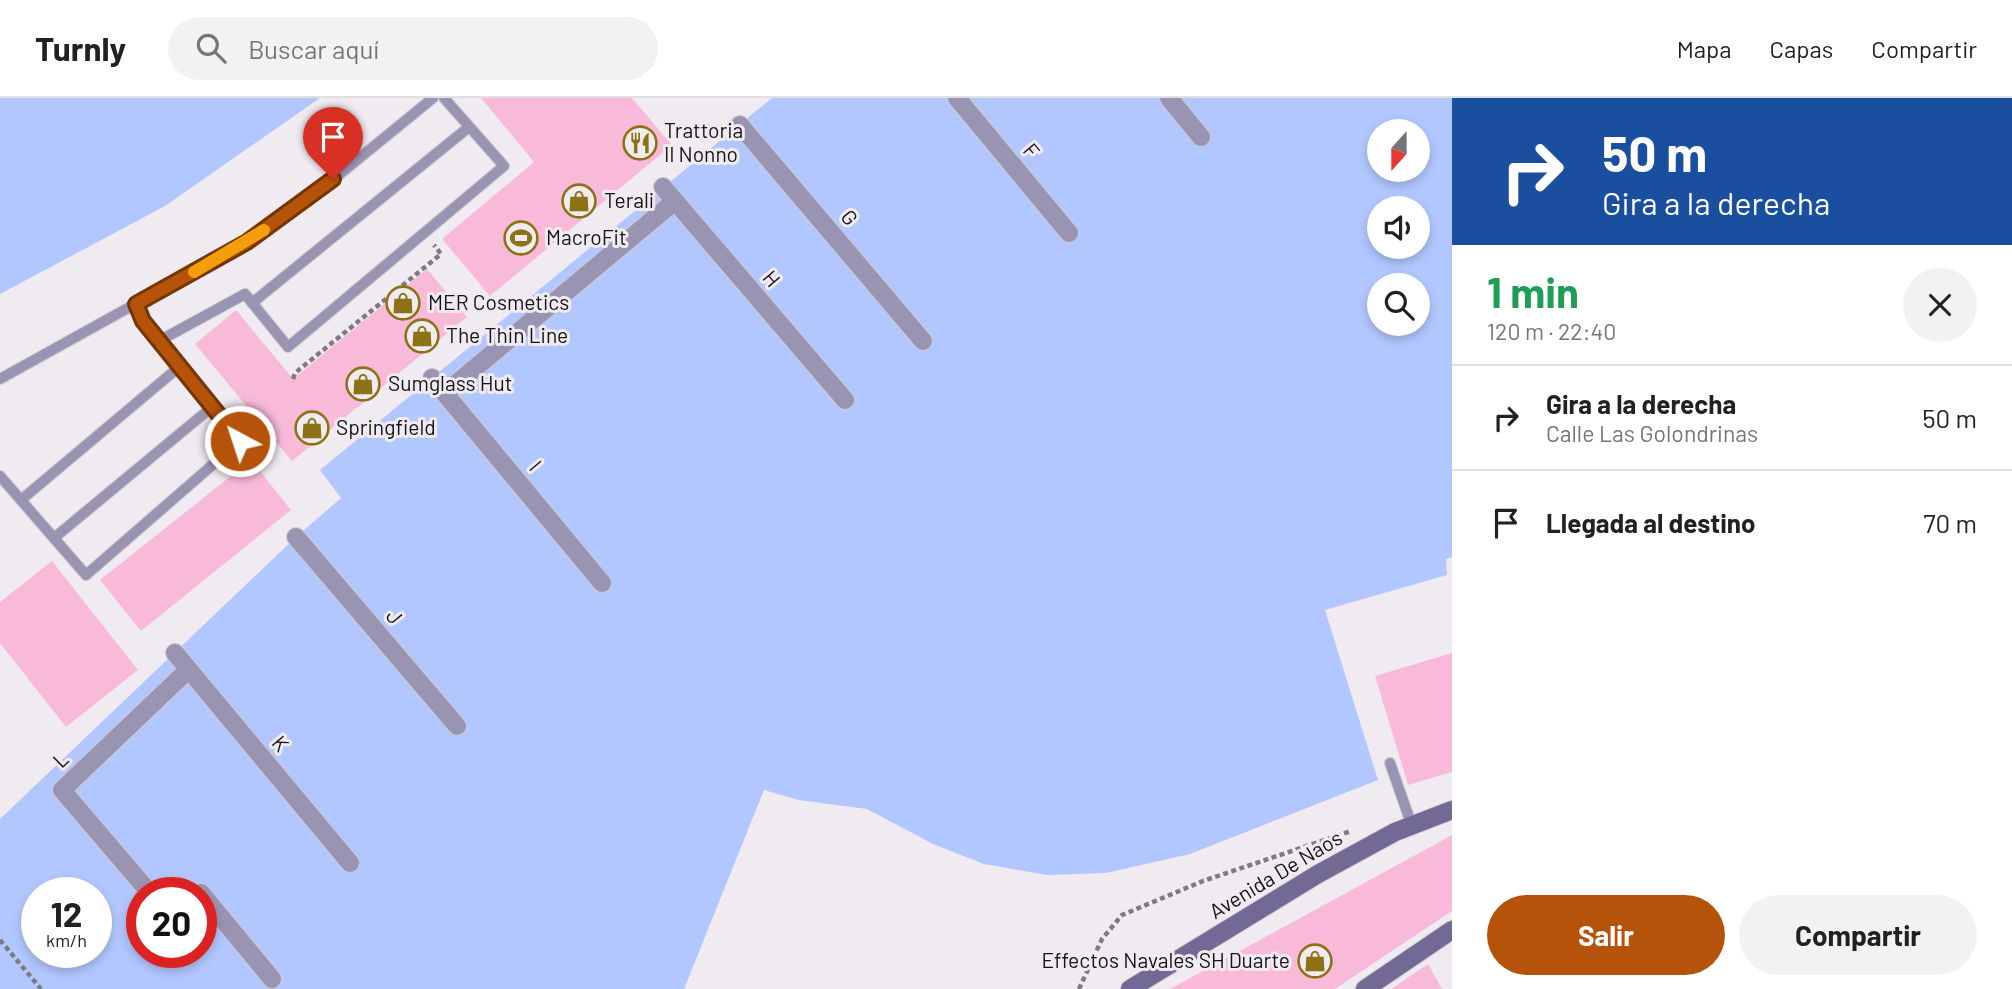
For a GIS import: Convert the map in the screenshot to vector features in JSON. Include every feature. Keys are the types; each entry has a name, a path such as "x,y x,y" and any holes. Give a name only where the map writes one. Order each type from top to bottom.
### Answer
{"street":[{"name":"F","path":"957,98 1069,233"},
{"path":"1169,98 1201,137"},
{"name":"G","path":"740,125 923,341"},
{"name":"H","path":"445,393 669,194 845,400"},
{"name":"I","path":"432,378 602,583"},
{"name":"J","path":"296,537 457,726"},
{"name":"K","path":"175,653 350,863"},
{"name":"L","path":"136,877 62,790 188,670"},
{"name":"Avenida De Naos","path":"1130,989 1318,874 1395,832 1452,810"},
{"path":"217,912 272,979"},
{"path":"1365,989 1452,930"}],"lane":[{"path":"0,379 247,242 313,195 432,98"},
{"path":"159,341 245,294 288,347 504,166 444,98"},
{"path":"252,303 469,127"},
{"path":"0,476 86,575 240,441 143,321 136,304"},
{"path":"21,500 179,367"},
{"path":"54,538 212,407"},
{"path":"1390,762 1412,826"}],"path":[{"path":"293,379 295,373 440,254 423,232"},
{"path":"1079,989 1102,939 1122,915 1203,881 1355,830"},
{"path":"0,940 41,989"}],"water":[{"path":"0,98 320,98 165,206 0,294"},
{"path":"772,98 1452,98 1452,557 1446,559 1447,575 1325,610 1378,780 1190,854 1106,873 1047,875 984,864 933,844 867,809 799,800 764,790 684,989 0,989 0,819 296,537 341,498 320,470"}],"building":[{"path":"481,98 632,98 672,145 490,296 442,239 534,162"},
{"path":"427,269 467,317 292,461 195,344 236,310 293,379"},
{"path":"251,460 291,510 141,631 100,580"},
{"path":"52,561 138,670 66,727 0,643 0,602"},
{"path":"1452,653 1452,772 1408,785 1375,676"},
{"path":"1452,835 1452,911 1335,989 1170,989"},
{"path":"1428,964 1442,989 1391,989"}],"slow traffic":[{"path":"194,272 264,230"}],"place":[{"name":"Trattoria Il Nonno","path":"640,143"},
{"name":"Terali","path":"579,201"},
{"name":"MacroFit","path":"521,238"},
{"name":"MER Cosmetics","path":"403,303"},
{"name":"The Thin Line","path":"422,336"},
{"name":"Sumglass Hut","path":"363,384"},
{"name":"Springfield","path":"312,428"},
{"name":"Effectos Navales SH Duarte","path":"1315,961"}],"route":[{"path":"240,441 143,321 136,304 247,242 333,179"}]}
